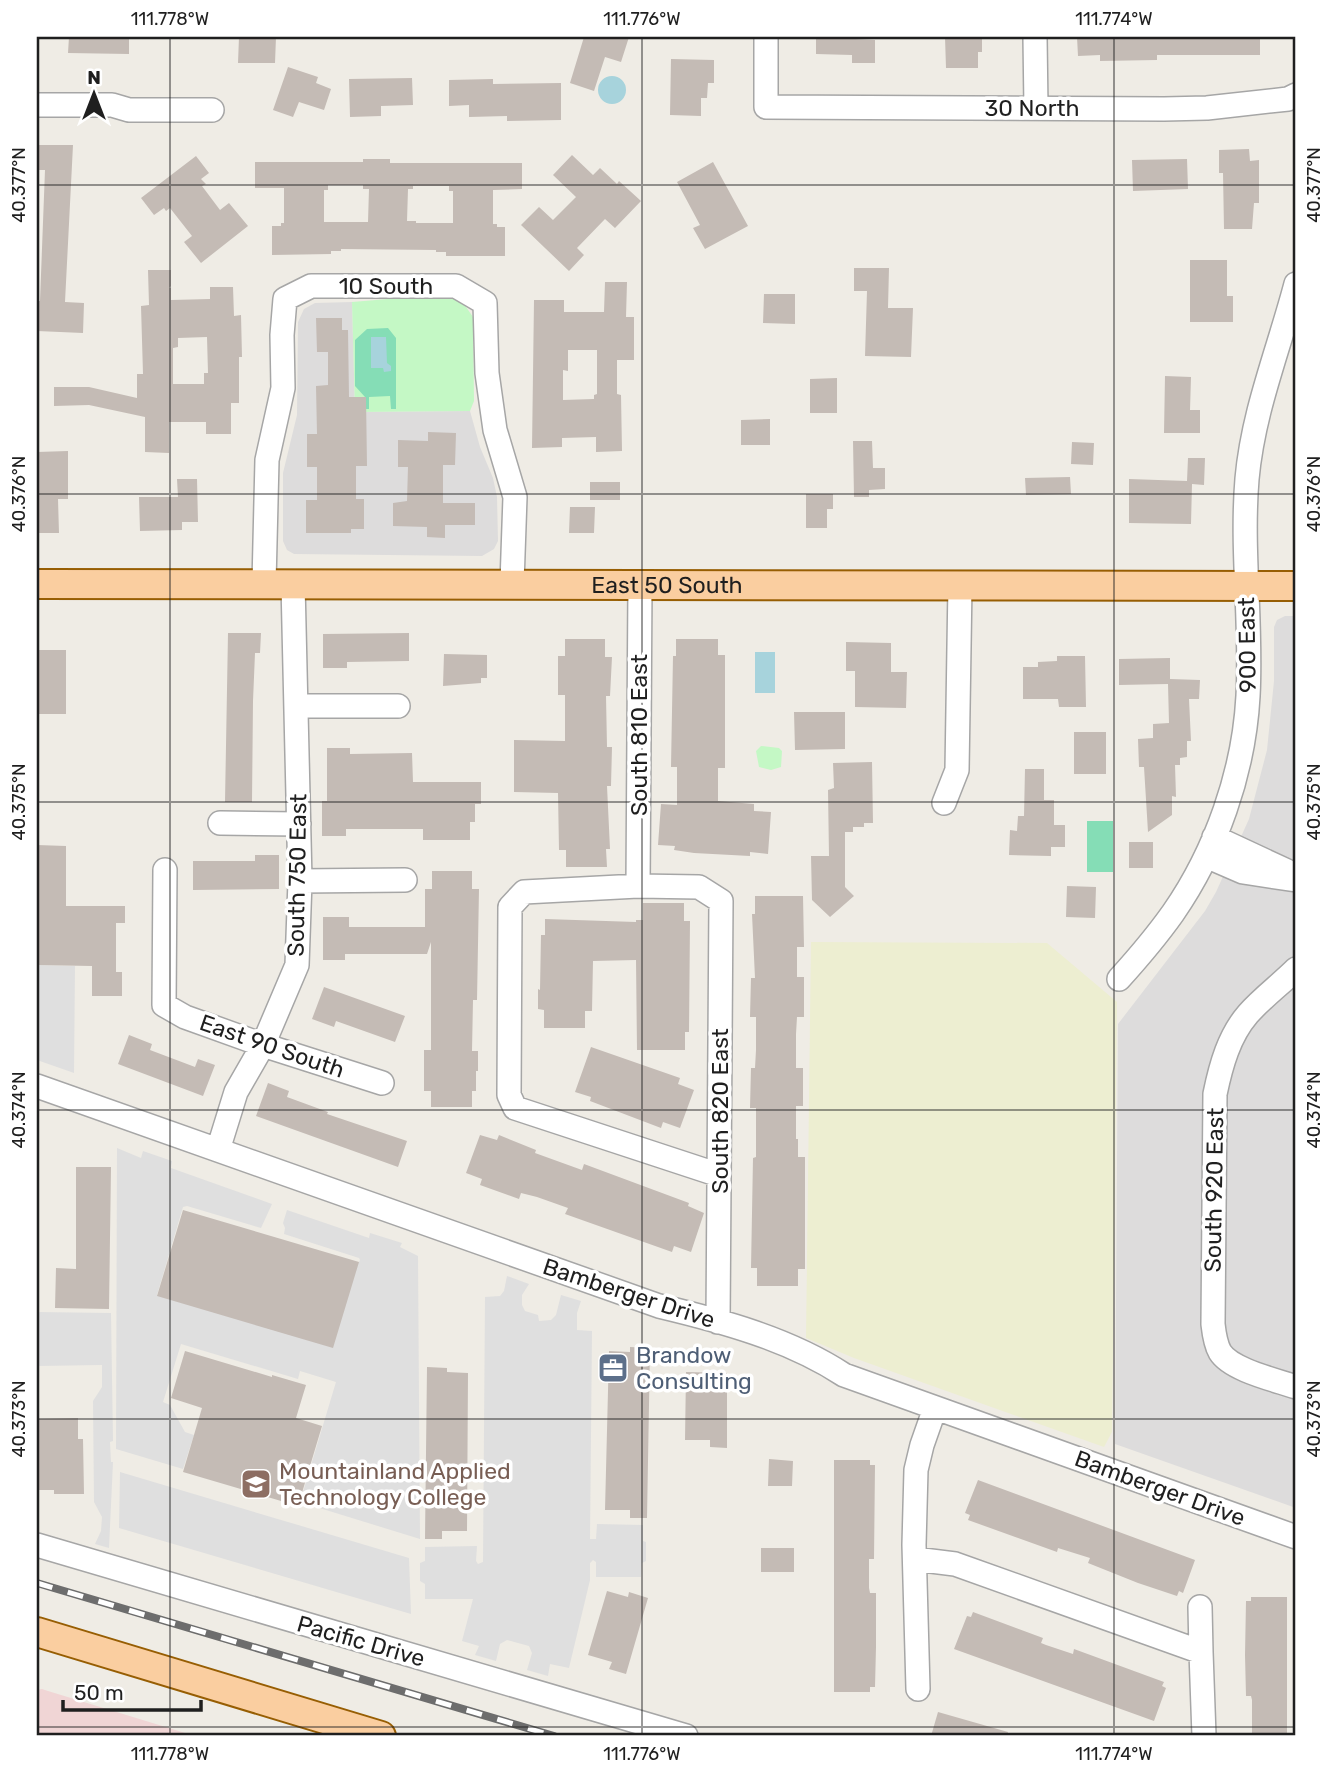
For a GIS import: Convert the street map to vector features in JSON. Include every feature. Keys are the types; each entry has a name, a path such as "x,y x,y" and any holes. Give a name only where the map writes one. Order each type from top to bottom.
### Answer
{"main road":[{"name":"East 50 South","path":"37,584 1296,586"},
{"path":"37,1632 381,1736"}],"street":[{"name":"30 North","path":"766,37 766,107 1207,108 1288,99 1296,95"},
{"path":"1035,37 1036,108"},
{"path":"37,105 112,105 129,110 212,110"},
{"name":"900 East","path":"1119,979 1173,913 1210,847 1235,776 1246,719 1249,672 1246,506 1250,454 1259,408 1296,284"},
{"name":"10 South","path":"264,583 267,460 283,388 282,335 285,299 311,286 456,286 485,303 487,373 495,430 515,497 512,583"},
{"name":"South 750 East","path":"218,1150 236,1092 263,1045 297,965 300,881 293,584"},
{"name":"South 810 East","path":"638,886 640,584"},
{"path":"944,803 957,770 960,584"},
{"path":"296,706 398,706"},
{"path":"220,822 299,824"},
{"path":"1210,847 1243,872 1296,878"},
{"name":"East 90 South","path":"165,870 164,1005 185,1017 263,1045 382,1083"},
{"path":"300,881 405,880"},
{"path":"638,886 524,892 510,907 509,1095 515,1108 719,1175"},
{"name":"South 820 East","path":"638,886 699,887 721,901 718,1322"},
{"name":"South 920 East","path":"1296,969 1249,1013 1236,1032 1220,1071 1215,1094 1213,1310 1214,1339 1220,1352 1232,1364 1296,1387"},
{"name":"Bamberger Drive","path":"37,1086 659,1306 789,1345 817,1357 844,1374 935,1408 1295,1532"},
{"path":"918,1689 916,1470 935,1408"},
{"name":"Pacific Drive","path":"37,1545 686,1736"},
{"path":"915,1559 955,1564 1201,1652"},
{"path":"1200,1607 1204,1736"}],"shaded area":[{"path":"352,302 355,412 470,411 497,497 498,541 494,549 482,556 294,554 287,550 283,541 283,473 297,415 298,322 304,309 315,303"},
{"path":"1285,616 1296,616 1296,1508 1115,1444 1118,1024 1205,911 1249,819 1267,750 1274,681 1274,627 1277,620"},
{"path":"37,965 75,966 74,1073 37,1060"},
{"path":"117,1148 141,1158 143,1151 172,1161 171,1168 272,1204 261,1228 183,1207 157,1295 359,1262 359,1258 284,1234 283,1223 287,1210 369,1238 370,1233 402,1243 400,1247 418,1256 420,1539 300,1502 336,1382 300,1371 298,1379 181,1344 163,1402 170,1405 185,1432 194,1435 183,1469 116,1449"},
{"path":"507,1276 529,1284 522,1295 522,1305 525,1311 538,1315 539,1321 551,1320 556,1315 561,1295 581,1301 577,1313 577,1330 592,1331 590,1539 596,1539 597,1524 643,1525 643,1541 646,1542 646,1561 642,1563 641,1577 596,1577 596,1562 593,1560 590,1563 590,1580 569,1668 550,1664 548,1676 527,1670 532,1653 529,1646 507,1640 500,1644 496,1661 475,1655 479,1646 462,1641 473,1599 425,1599 425,1584 420,1581 420,1563 425,1561 425,1547 477,1546 476,1561 478,1564 483,1562 485,1297 500,1296 504,1291"},
{"path":"37,1312 111,1313 113,1441 110,1442 113,1462 109,1548 95,1544 101,1531 102,1517 94,1502 93,1401 102,1387 102,1365 37,1366"},
{"path":"120,1472 409,1558 411,1614 119,1528"},
{"path":"42,1689 195,1736 37,1736 37,1690"}],"green space":[{"path":"450,297 464,304 473,317 474,401 470,411 355,412 352,302"},
{"path":"388,328 396,338 396,409 391,409 390,396 369,397 369,409 365,409 365,397 355,386 355,340 367,329"},
{"path":"761,746 779,748 782,751 781,767 771,770 759,767 756,751"},
{"path":"1087,821 1113,821 1113,872 1087,872"},
{"path":"811,942 1047,943 1117,1002 1112,1432 1104,1447 854,1358 806,1338"}],"water":[{"path":"612,76 622,80 626,90 622,100 612,104 602,100 598,90 602,80"},
{"path":"371,337 386,337 387,363 391,366 391,371 371,368"},
{"path":"755,652 775,652 775,693 755,693"}],"building":[{"path":"69,37 129,37 129,54 68,53"},
{"path":"239,37 276,37 275,63 238,63"},
{"path":"584,37 629,37 621,62 605,57 594,91 570,83"},
{"path":"816,37 875,40 875,63 852,63 852,55 816,54"},
{"path":"945,37 982,37 978,68 946,68"},
{"path":"1077,37 1260,37 1260,55 1157,55 1157,60 1100,61 1100,55 1078,56"},
{"path":"671,59 714,60 714,83 708,83 707,98 701,98 701,116 670,115"},
{"path":"288,67 318,77 316,83 331,89 324,110 299,102 293,117 273,110"},
{"path":"412,78 413,105 381,106 381,116 350,117 349,79"},
{"path":"493,79 493,84 561,83 561,120 507,121 507,116 469,117 469,105 449,106 449,80"},
{"path":"37,145 73,145 65,302 84,303 83,333 37,331 45,170 37,170"},
{"path":"1249,149 1250,161 1259,160 1259,203 1254,203 1252,229 1224,229 1223,173 1219,173 1219,150"},
{"path":"572,155 593,175 600,168 641,201 615,228 605,219 577,248 584,255 569,271 521,225 539,207 553,220 576,197 553,175"},
{"path":"196,156 209,173 201,179 206,184 202,186 220,210 229,203 248,226 201,263 184,242 192,236 170,208 166,211 164,208 154,215 141,198"},
{"path":"363,159 390,159 390,163 522,163 522,189 493,190 493,224 505,227 505,256 446,256 446,252 436,250 341,249 331,251 331,254 272,255 272,226 281,226 281,223 284,223 284,188 255,188 255,162 363,162","holes":["328,185 363,185 363,189 369,189 368,222 324,222 324,190 328,190","413,186 449,186 449,191 453,191 453,223 407,221 408,189 413,189"]},
{"path":"1187,159 1188,189 1133,191 1132,160"},
{"path":"713,162 748,226 705,249 693,228 700,225 677,182"},
{"path":"1190,260 1227,260 1227,296 1233,296 1233,322 1190,322"},
{"path":"854,268 889,268 888,308 913,308 911,357 865,356 867,291 854,291"},
{"path":"148,270 171,270 171,300 210,299 210,287 233,287 234,316 241,315 242,357 239,357 239,403 231,403 231,434 206,434 206,422 169,422 169,453 145,452 145,417 89,405 54,406 54,387 89,387 137,398 137,374 143,374 141,306 149,305","holes":["207,337 208,373 204,373 204,384 173,384 173,348 178,347 178,338"]},
{"path":"605,282 627,282 626,317 634,317 634,360 617,360 622,451 596,452 596,437 562,438 562,447 532,448 534,300 564,300 564,312 604,312","holes":["568,350 597,350 597,394 594,399 563,400 563,370 568,371"]},
{"path":"764,294 795,294 795,324 763,323"},
{"path":"316,318 342,318 342,330 348,330 349,397 366,397 367,466 356,466 356,499 364,499 364,529 351,529 351,533 306,533 306,500 317,500 317,467 307,467 307,434 317,434 316,386 328,385 328,352 317,352"},
{"path":"1165,376 1191,377 1190,410 1200,410 1200,433 1164,433"},
{"path":"837,378 837,413 810,413 810,379"},
{"path":"770,419 770,445 741,445 741,420"},
{"path":"428,432 456,433 455,465 443,465 443,503 475,503 475,525 445,525 445,538 427,537 427,527 393,526 393,503 407,501 408,467 398,467 398,440 428,441"},
{"path":"853,441 872,441 873,468 885,468 885,489 869,490 869,497 854,497"},
{"path":"1072,442 1094,443 1093,465 1071,464"},
{"path":"68,451 68,499 58,499 59,533 37,533 37,452"},
{"path":"1188,458 1205,458 1204,485 1192,484 1191,524 1129,523 1129,479 1187,481"},
{"path":"1070,477 1071,494 1026,495 1025,478"},
{"path":"177,479 197,479 198,522 182,522 182,530 140,531 139,497 178,497"},
{"path":"590,482 620,482 620,500 590,500"},
{"path":"806,494 833,494 833,509 827,509 827,528 806,528"},
{"path":"570,507 595,507 594,533 569,533"},
{"path":"228,633 261,633 260,653 255,653 252,802 225,802"},
{"path":"409,633 409,661 347,662 347,668 323,668 323,634"},
{"path":"565,639 605,639 605,657 612,657 610,696 606,696 607,747 612,747 611,786 607,786 610,849 606,849 607,867 566,867 566,850 559,850 558,793 514,792 514,740 565,741 565,695 558,695 558,656 565,656"},
{"path":"676,639 718,639 718,655 725,655 725,768 718,768 718,801 754,804 754,811 771,812 768,854 750,852 750,856 694,853 674,850 675,846 658,845 661,804 677,805 677,767 671,767 673,656 676,656"},
{"path":"846,642 891,643 891,672 907,672 906,708 855,707 855,671 846,671"},
{"path":"37,650 66,650 66,714 37,714"},
{"path":"444,654 487,655 487,678 481,678 481,683 443,686"},
{"path":"1057,656 1085,656 1086,707 1059,707 1058,699 1023,699 1023,667 1038,667 1038,662 1057,661"},
{"path":"1170,658 1170,679 1200,680 1199,699 1189,699 1191,741 1187,741 1187,757 1180,758 1180,765 1175,765 1176,797 1172,796 1172,815 1148,832 1144,767 1139,767 1138,739 1153,738 1153,724 1169,723 1168,684 1119,685 1119,659"},
{"path":"794,712 845,712 845,749 795,750"},
{"path":"1074,732 1106,732 1106,774 1074,774"},
{"path":"327,748 350,748 350,754 412,753 413,782 481,782 481,804 475,804 475,822 470,822 470,840 423,840 423,829 346,829 346,836 322,836 322,801 327,801"},
{"path":"872,762 873,823 864,823 864,827 853,827 853,832 845,832 845,887 854,896 830,917 812,900 811,856 829,856 828,790 834,788 833,763"},
{"path":"1025,769 1044,769 1044,800 1054,800 1054,825 1065,825 1065,847 1051,847 1051,856 1009,855 1010,830 1017,831 1018,816 1024,816"},
{"path":"1129,842 1153,842 1153,868 1129,868"},
{"path":"37,845 66,846 66,906 125,906 125,923 116,923 116,972 122,972 122,996 92,996 92,966 37,965"},
{"path":"255,855 279,855 279,889 193,890 193,861 255,861"},
{"path":"432,871 472,871 472,889 479,889 477,1000 473,1000 472,1051 478,1051 478,1071 476,1091 472,1091 472,1107 431,1107 431,1091 424,1091 424,1050 431,1050 431,942 427,954 345,954 345,960 323,960 323,917 349,917 349,927 425,927 425,889 432,889"},
{"path":"1067,886 1096,887 1095,918 1066,917"},
{"path":"755,896 803,896 804,947 797,947 797,977 804,977 804,1017 797,1017 796,1068 803,1068 803,1106 796,1106 796,1139 798,1157 805,1157 805,1269 798,1269 798,1286 757,1286 757,1268 751,1268 753,1158 756,1157 756,1108 750,1108 751,1068 755,1068 756,1050 756,1017 750,1017 751,978 755,978 752,914 755,914"},
{"path":"643,903 684,903 684,921 690,921 689,1032 685,1032 685,1050 637,1050 636,960 593,961 592,1011 585,1011 585,1028 544,1028 544,1010 538,1009 538,989 540,990 541,935 545,935 545,919 636,922 643,920"},
{"path":"324,987 405,1016 395,1042 336,1021 334,1027 312,1019"},
{"path":"129,1035 152,1044 150,1050 195,1067 198,1059 215,1065 203,1096 118,1064"},
{"path":"591,1047 680,1078 678,1084 694,1090 680,1128 663,1122 661,1128 590,1101 591,1097 575,1092"},
{"path":"268,1083 289,1091 287,1097 328,1112 327,1114 407,1141 398,1167 256,1116"},
{"path":"480,1135 497,1140 499,1135 536,1150 535,1153 582,1170 584,1164 689,1203 688,1206 704,1213 691,1252 674,1246 672,1252 565,1214 568,1208 537,1197 521,1193 519,1199 480,1185 482,1179 466,1173"},
{"path":"76,1167 111,1167 109,1309 55,1308 56,1268 76,1269"},
{"path":"183,1210 359,1262 333,1348 157,1296"},
{"path":"630,1347 650,1348 647,1518 630,1518 630,1510 605,1510 609,1351 630,1352"},
{"path":"185,1351 306,1385 296,1418 322,1426 298,1506 183,1472 202,1408 171,1398"},
{"path":"427,1367 468,1373 467,1531 442,1531 442,1539 425,1539"},
{"path":"686,1372 727,1373 727,1448 710,1447 710,1440 685,1440"},
{"path":"78,1418 78,1439 83,1439 84,1494 54,1494 54,1490 37,1490 37,1419"},
{"path":"769,1459 793,1461 792,1486 768,1486"},
{"path":"834,1460 870,1460 870,1465 875,1465 874,1559 869,1559 869,1588 870,1593 876,1593 876,1647 875,1687 870,1687 870,1692 834,1692"},
{"path":"978,1480 1195,1560 1183,1593 1179,1591 1177,1596 1138,1583 1088,1563 1090,1558 1058,1548 1057,1552 968,1520 970,1515 965,1513"},
{"path":"761,1548 794,1548 794,1572 761,1572"},
{"path":"607,1591 628,1597 629,1592 648,1598 626,1674 609,1669 612,1662 588,1655"},
{"path":"1251,1597 1287,1597 1287,1736 1252,1736 1252,1700 1251,1696 1246,1696 1245,1655 1246,1601 1251,1601"},
{"path":"973,1612 1043,1638 1041,1643 1046,1645 1073,1654 1074,1649 1164,1682 1162,1686 1166,1688 1154,1721 954,1649 967,1616 971,1617"},
{"path":"938,1712 1008,1732 1007,1736 931,1736"}],"railway":[{"path":"37,1583 554,1736"}],"place":[{"name":"Brandow Consulting","path":"613,1368"},
{"name":"Mountainland Applied Technology College","path":"256,1484"}]}
